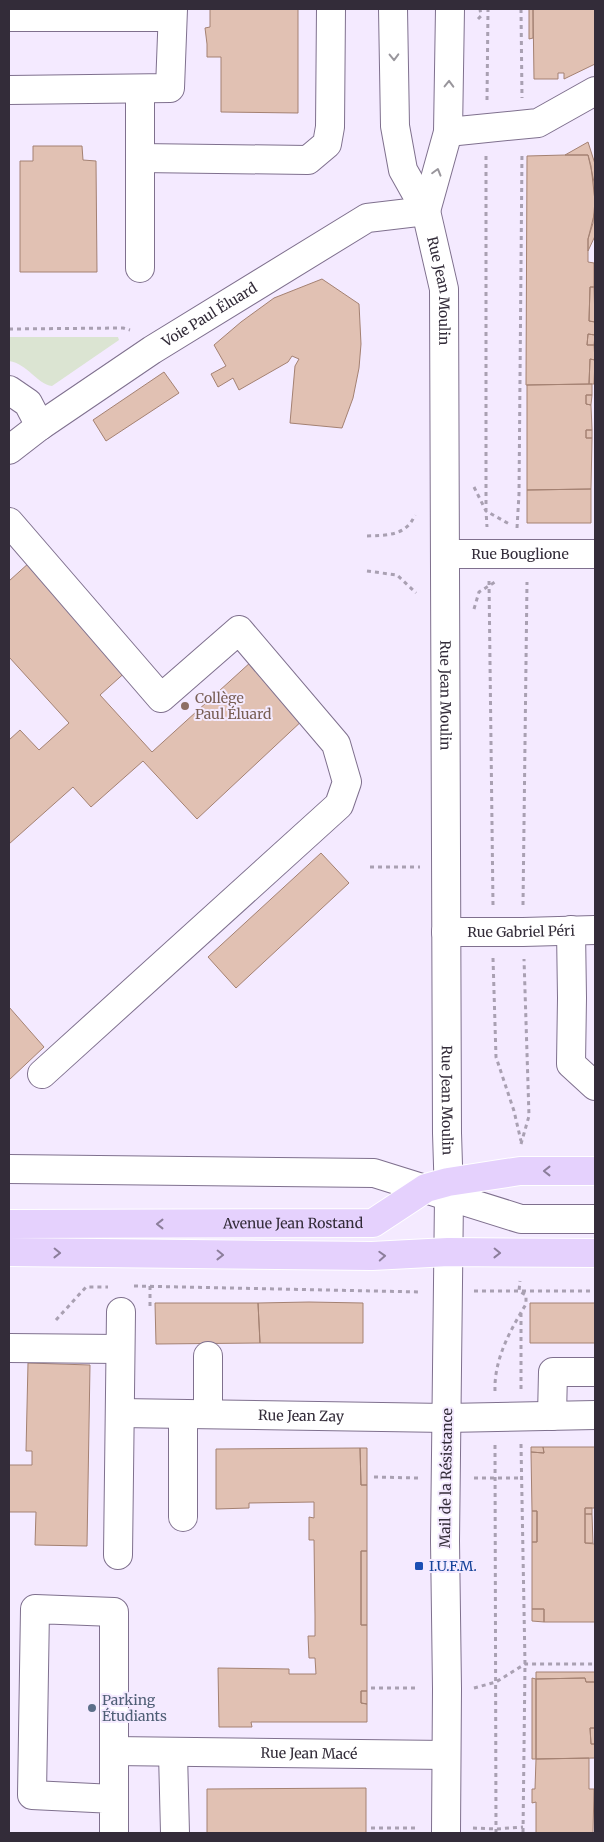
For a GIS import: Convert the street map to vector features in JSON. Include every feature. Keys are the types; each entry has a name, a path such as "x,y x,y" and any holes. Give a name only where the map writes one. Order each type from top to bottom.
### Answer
{"main road":[{"name":"Avenue Jean Rostand","path":"9,1224 373,1223 441,1189 520,1170 595,1171"},
{"path":"9,1252 372,1256 448,1252 595,1253"}],"street":[{"path":"140,158 308,160 327,144 330,128 331,9"},
{"name":"Rue Jean Moulin","path":"393,9 395,126 403,170 426,211 444,289 446,932 441,1189"},
{"name":"Rue Jean Moulin","path":"426,211 448,132 450,9"},
{"path":"9,17 173,13 170,88 9,90"},
{"path":"140,88 140,268"},
{"path":"448,132 538,123 595,91"},
{"name":"Voie Paul Éluard","path":"9,450 40,426 152,350 367,218 426,211"},
{"path":"9,390 28,404 40,426"},
{"path":"9,522 162,698 240,630 336,744 347,782 339,805 42,1074"},
{"name":"Rue Bouglione","path":"445,554 595,554"},
{"path":"583,930 584,998 571,1064 595,1086"},
{"name":"Rue Gabriel Péri","path":"446,932 583,930"},
{"path":"9,1169 374,1173 441,1189 521,1219 595,1219"},
{"name":"Mail de la Résistance","path":"441,1189 448,1252 445,1830"},
{"path":"118,1555 121,1312"},
{"path":"9,1348 120,1349"},
{"path":"183,1517 195,1414 208,1356"},
{"path":"552,1416 553,1372 595,1372"},
{"name":"Rue Jean Zay","path":"120,1413 446,1418 595,1415"},
{"path":"114,1799 32,1795 34,1609 114,1612 114,1751 114,1799 114,1833"},
{"name":"Rue Jean Macé","path":"114,1751 446,1755"},
{"path":"173,1753 175,1833"}],"path":[{"path":"9,329 123,328 132,331"},
{"path":"445,488 474,486 486,512 517,528"},
{"path":"368,536 395,534 411,524 417,511"},
{"path":"367,571 397,575 420,596"},
{"path":"520,579 527,579"},
{"path":"445,624 470,624 479,592 496,581"},
{"path":"519,1291 520,1274"},
{"path":"132,1286 424,1292"},
{"path":"150,1286 150,1303"},
{"path":"55,1321 86,1287 113,1287"},
{"path":"466,1291 595,1290"},
{"path":"495,1396 494,1378 500,1354 526,1304 526,1295 519,1291"},
{"path":"521,1312 521,1394"},
{"path":"495,1440 496,1831"},
{"path":"521,1440 525,1664 523,1833"},
{"path":"374,1477 421,1478"},
{"path":"471,1478 521,1478"},
{"path":"468,1689 496,1682 525,1664 595,1664"},
{"path":"371,1688 424,1688"},
{"path":"371,1828 496,1831 523,1827"}],"green space":[{"path":"9,337 118,337 119,340 52,386 42,382 22,366 9,361"}],"building":[{"path":"210,9 298,9 298,113 221,112 221,57 207,57 205,28 210,27"},
{"path":"529,9 533,9 533,38 529,39"},
{"path":"533,9 595,9 595,64 564,79 564,73 558,73 558,79 534,79"},
{"path":"588,142 595,164 595,201 588,155 565,155"},
{"path":"33,146 82,146 83,160 96,161 97,272 20,272 20,161 33,161"},
{"path":"588,155 594,182 595,211 588,239 588,262 594,263 594,287 590,287 589,321 595,322 595,335 588,334 587,345 594,345 595,360 590,359 589,384 526,385 527,156"},
{"path":"595,201 595,236 588,251 588,239 593,223"},
{"path":"322,279 359,304 361,344 359,368 353,398 342,428 290,423 295,366 299,359 292,356 288,362 239,390 233,378 218,387 211,374 226,366 214,345 274,298"},
{"path":"590,287 594,287 595,322 589,321"},
{"path":"588,334 595,335 594,345 587,345"},
{"path":"590,359 595,360 594,384 589,384"},
{"path":"164,372 179,393 106,441 93,420"},
{"path":"592,384 592,395 586,395 586,404 591,405 592,430 586,430 586,438 592,438 591,489 527,490 527,385"},
{"path":"586,395 592,395 591,405 586,404"},
{"path":"586,430 592,430 592,438 586,438"},
{"path":"591,489 591,523 527,523 527,490"},
{"path":"30,562 129,669 100,695 152,752 252,661 305,718 197,819 143,761 91,807 73,787 9,844 9,740 20,730 39,750 69,723 9,657 9,581"},
{"path":"321,853 349,883 236,988 208,957"},
{"path":"9,1007 44,1047 9,1080"},
{"path":"155,1303 258,1303 260,1343 156,1344"},
{"path":"258,1303 363,1303 363,1343 260,1343"},
{"path":"530,1303 595,1303 595,1343 530,1343"},
{"path":"28,1363 90,1365 87,1546 35,1545 36,1512 9,1512 9,1465 32,1465 32,1451 26,1451"},
{"path":"531,1447 543,1447 544,1453 531,1452"},
{"path":"543,1447 595,1447 595,1508 585,1508 585,1543 595,1544 595,1622 544,1622 544,1609 532,1609 532,1542 537,1542 537,1511 532,1511 531,1452 544,1453"},
{"path":"360,1448 367,1448 367,1485 361,1485"},
{"path":"360,1448 361,1485 367,1485 367,1551 361,1551 361,1625 367,1625 367,1691 361,1691 361,1703 367,1704 367,1722 251,1722 252,1727 219,1727 218,1668 289,1669 289,1674 316,1674 315,1658 309,1658 308,1636 315,1636 314,1540 309,1540 309,1517 314,1518 314,1502 249,1503 249,1508 216,1509 216,1449"},
{"path":"585,1508 592,1508 592,1514 585,1514"},
{"path":"532,1511 537,1511 537,1542 532,1542"},
{"path":"585,1514 592,1514 593,1543 585,1543"},
{"path":"361,1551 367,1551 367,1625 361,1625"},
{"path":"532,1609 544,1609 544,1622 532,1621"},
{"path":"536,1672 595,1672 595,1682 586,1682 585,1678 536,1679"},
{"path":"532,1678 536,1679 536,1759 532,1759"},
{"path":"585,1678 586,1682 595,1682 595,1728 590,1728 591,1744 595,1744 595,1758 536,1759 536,1679"},
{"path":"361,1691 367,1691 367,1704 361,1703"},
{"path":"590,1728 595,1728 595,1744 591,1744"},
{"path":"589,1758 589,1789 594,1789 593,1833 536,1833 536,1802 532,1803 532,1789 535,1789 536,1759"},
{"path":"366,1788 366,1833 207,1833 207,1789"}],"place":[{"name":"Collège Paul Éluard","path":"185,706"},
{"name":"I.U.F.M.","path":"419,1566"},
{"name":"Parking Étudiants","path":"92,1708"}]}
